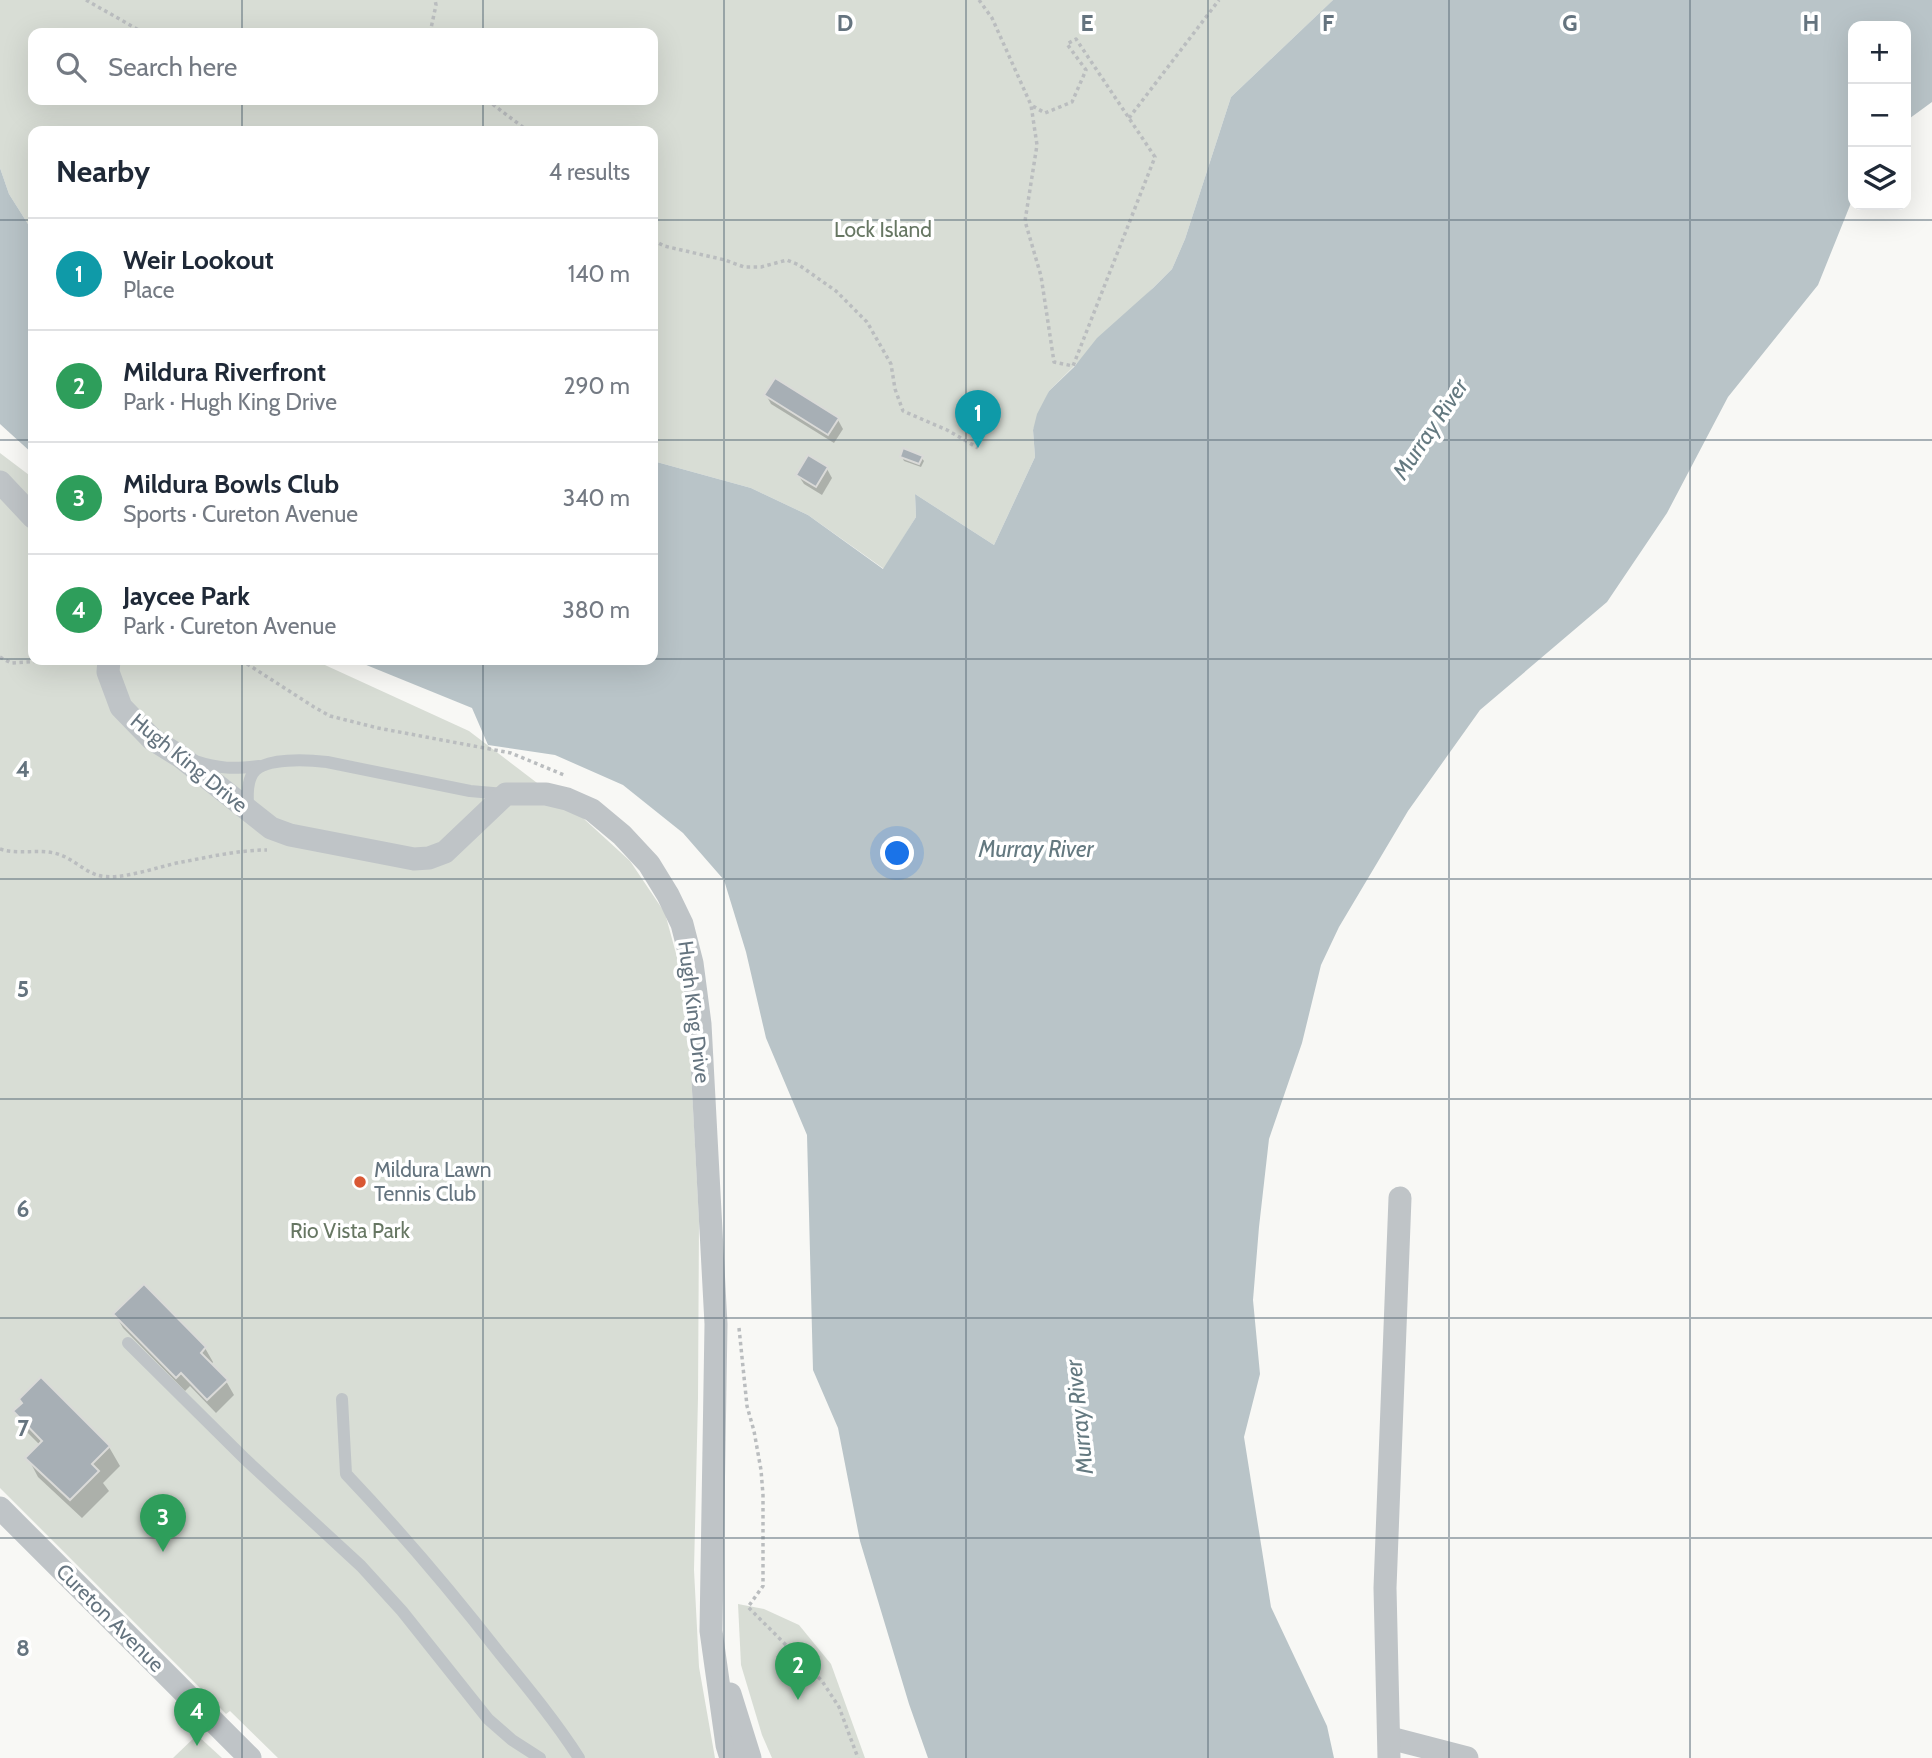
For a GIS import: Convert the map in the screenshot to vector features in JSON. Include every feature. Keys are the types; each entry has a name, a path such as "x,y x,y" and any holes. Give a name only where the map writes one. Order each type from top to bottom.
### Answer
{"street":[{"path":"0,482 28,512"},
{"name":"Hugh King Drive","path":"109,665 108,672 121,707 152,739 181,757 271,828 290,835 414,859 429,858 445,852 506,794 546,794 592,810 622,835 649,864 668,895 682,924 692,963 700,1024 716,1324 711,1631 731,1758"},
{"path":"1400,1198 1385,1588 1389,1748 1467,1758"},
{"name":"Cureton Avenue","path":"2,1514 250,1758"},
{"name":"Hugh King Drive","path":"711,1631 751,1758"}],"lane":[{"path":"181,757 213,767 234,769 277,762 327,762 470,791 506,794"},
{"path":"248,812 248,787 259,766"},
{"path":"128,1343 245,1458 361,1566 402,1611 488,1719 512,1740 540,1758"},
{"path":"342,1399 346,1474 391,1521 458,1601 579,1758"}],"path":[{"path":"86,0 135,28"},
{"path":"431,28 435,0"},
{"path":"979,0 992,18 1031,105 1037,145 1025,221 1041,276 1054,362 1073,366 1155,157 1076,39 1068,44 1086,70 1072,102 1045,113 1031,105"},
{"path":"1129,118 1219,0"},
{"path":"494,105 521,126"},
{"path":"658,243 744,267 761,267 787,260 799,265 836,291 867,322 891,364 895,389 903,411 947,430 978,449"},
{"path":"0,657 11,663 28,662"},
{"path":"249,665 330,716 378,728 511,753 573,780"},
{"path":"0,849 21,853 53,853 74,861 97,875 117,876 181,862 267,850 290,835"},
{"path":"738,1326 747,1406 759,1457 763,1496 763,1586 748,1607 822,1681 839,1707 858,1758"}],"green space":[{"name":"Lock Island","path":"0,0 1333,0 1231,97 1185,239 1172,269 1049,391 1033,430 1035,457 994,545 915,494 916,517 884,569 808,515 751,488 658,462 658,126 28,126 28,224 9,194 0,168"},
{"name":"Rio Vista Park","path":"0,453 28,474 28,665 325,665 469,731 583,818 630,861 665,913 687,994 699,1220 694,1570 699,1667 715,1758 278,1758 230,1711 226,1714 0,1488"},
{"path":"738,1604 764,1609 799,1625 831,1664 865,1758 772,1758 762,1735 741,1665"},
{"path":"197,1735 222,1758 173,1758"}],"water":[{"name":"Murray River","path":"1333,0 1932,0 1932,102 1911,117 1911,21 1848,21 1848,210 1818,285 1728,397 1667,513 1607,602 1480,710 1408,811 1339,927 1321,965 1302,1043 1269,1139 1253,1300 1260,1374 1244,1437 1271,1607 1327,1726 1334,1758 928,1758 860,1541 838,1428 813,1370 807,1135 766,1038 746,952 724,880 683,833 623,785 555,755 488,745 472,708 366,665 658,665 658,462 751,488 808,515 883,569 916,517 915,494 994,545 1035,457 1033,430 1037,414 1049,391 1074,367 1097,338 1172,269 1185,239 1231,97"},
{"path":"0,168 9,194 28,224 28,449 0,424"}],"building":[{"path":"775,378 839,418 828,435 764,395"},
{"path":"903,448 923,456 919,464 900,457"},
{"path":"808,455 828,467 816,487 796,475"},
{"path":"144,1284 206,1347 201,1353 228,1380 207,1400 181,1373 176,1378 113,1314"},
{"path":"41,1377 110,1446 92,1464 99,1471 70,1500 25,1458 42,1441 13,1411 22,1403 19,1399"}],"place":[{"name":"Weir Lookout","path":"978,448"},
{"name":"Mildura Lawn Tennis Club","path":"360,1182"},
{"name":"Mildura Bowls Club","path":"163,1552"},
{"name":"Mildura Riverfront","path":"798,1700"},
{"name":"Jaycee Park","path":"197,1746"}]}
